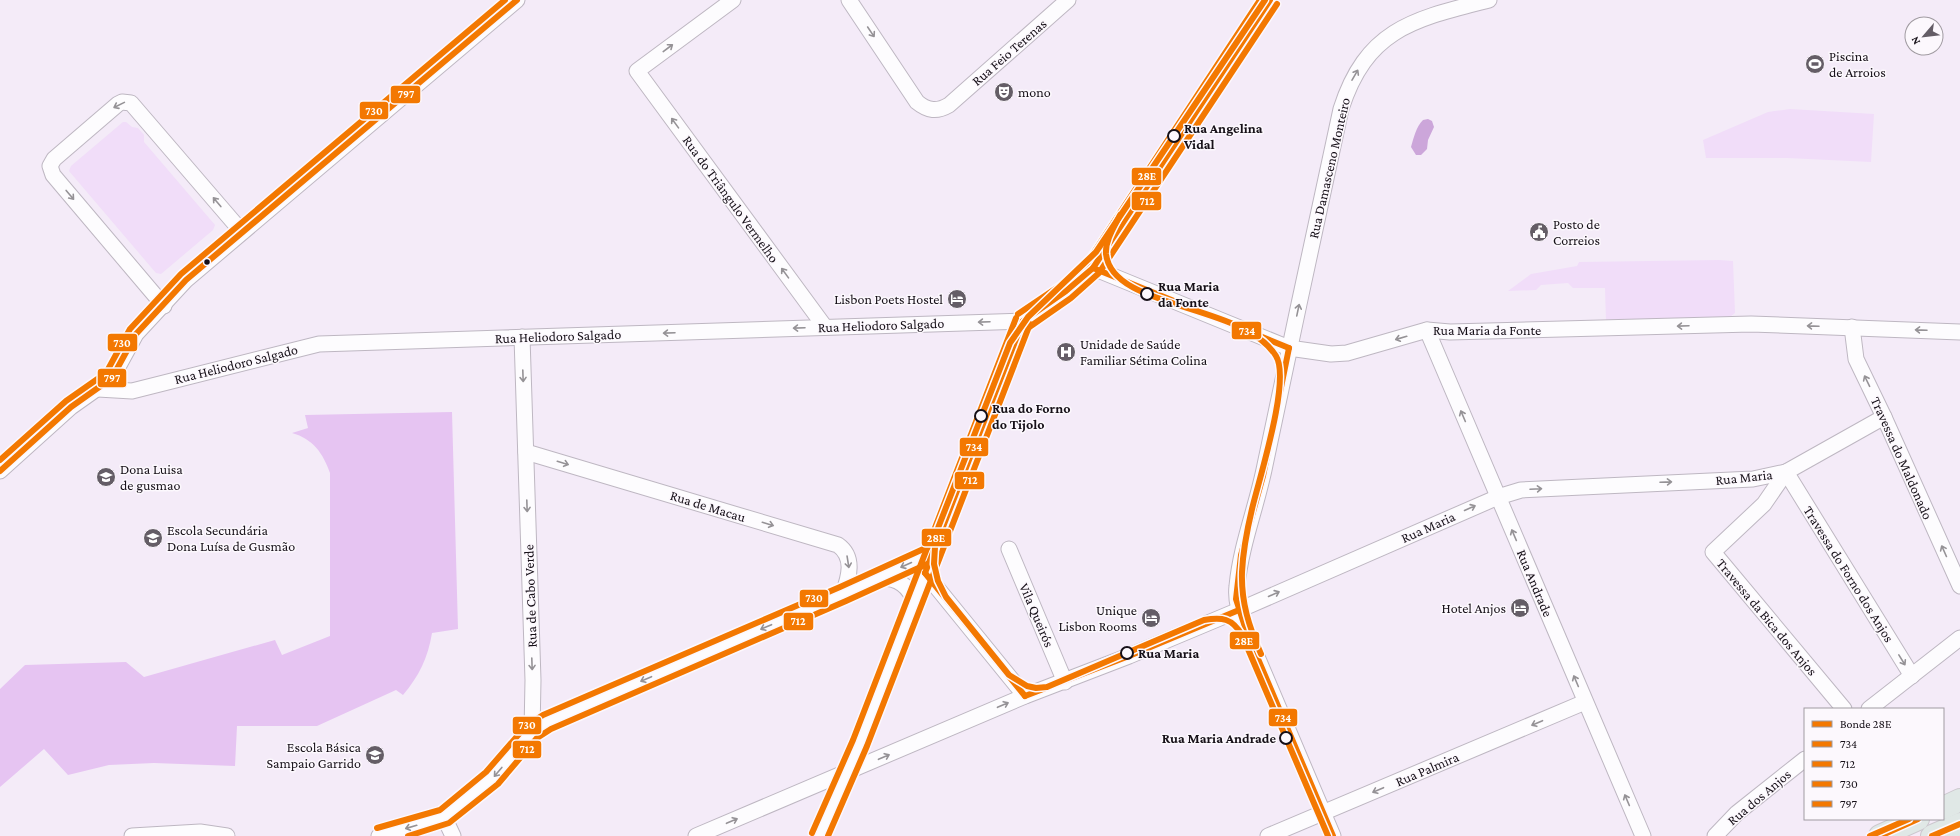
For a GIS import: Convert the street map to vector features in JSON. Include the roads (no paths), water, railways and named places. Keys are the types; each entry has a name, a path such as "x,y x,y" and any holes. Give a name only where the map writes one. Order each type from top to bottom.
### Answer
{"main road":[{"path":"1944,808 1960,800"},
{"path":"1880,836 1916,820"},
{"path":"1932,836 1960,824"}],"street":[{"path":"0,471 71,407 112,378 136,334 164,306 186,280 517,0"},
{"name":"Rua do Triângulo Vermelho","path":"733,0 637,71 825,327"},
{"name":"Rua Feio Terenas","path":"851,1 917,102 923,107 932,110 943,109 949,105 1068,0"},
{"path":"819,836 848,772 1023,321 1066,291 1093,268 1270,0"},
{"name":"Rua Damasceno Monteiro","path":"1289,348 1341,109 1354,77 1374,50 1400,28 1432,14 1489,0"},
{"path":"164,306 53,175 50,166 54,159 118,104 126,102 131,103 242,232"},
{"name":"Rua Maria da Fonte","path":"1093,268 1289,348 1331,354 1347,353 1427,330 1450,332 1751,324 1960,332"},
{"name":"Rua Heliodoro Salgado","path":"98,389 132,391 319,344 1023,321"},
{"name":"Travessa do Maldonado","path":"1852,327 1856,359 1884,417 1960,586"},
{"name":"Rua Andrade","path":"1427,330 1642,836"},
{"name":"Rua de Cabo Verde","path":"522,337 533,680 532,732"},
{"path":"1289,348 1263,476 1241,555 1237,587 1239,610 1246,633 1333,836"},
{"path":"1786,472 1884,417"},
{"name":"Rua de Macau","path":"526,452 838,545 843,548 849,558 850,572 844,594"},
{"name":"Rua Maria","path":"696,836 1025,696 1065,682 1239,610 1498,497 1522,490 1753,479 1786,472"},
{"name":"Travessa do Forno dos Anjos","path":"1786,472 1912,676"},
{"name":"Travessa da Bica dos Anjos","path":"1786,472 1764,504 1713,552 1843,708"},
{"name":"Vila Queirós","path":"1009,549 1065,682"},
{"path":"379,836 444,817 492,778 532,732 547,722 844,594 933,553"},
{"path":"925,573 1025,696"},
{"path":"878,578 896,579 908,589 914,602"},
{"path":"1870,708 1960,638"},
{"name":"Rua Palmira","path":"1268,836 1586,702"},
{"name":"Rua dos Anjos","path":"1715,836 1737,813 1804,760"},
{"path":"444,817 453,836"},
{"path":"132,836 200,832 227,836"}],"tram line":[{"name":"28E","path":"1265,0 1096,252 1028,317 1010,343 938,528 934,564 938,581 946,597 1009,675 1027,686 1036,688 1047,687 1204,620 1221,619 1230,622 1242,635 1328,836"},
{"name":"28E","path":"1120,215 1110,234 1106,249 1106,254 1114,272 1131,286 1154,297 1210,315 1237,326 1260,339 1276,356 1280,368 1280,386 1277,407 1267,454 1248,525 1242,572 1244,604 1261,654"},
{"name":"28E","path":"1870,836 1907,820"}],"place":[{"name":"Piscina de Arroios","path":"1815,64"},
{"name":"mono","path":"1004,92"},
{"name":"Rua Angelina Vidal","path":"1174,136"},
{"name":"Posto de Correios","path":"1539,232"},
{"name":"Rua Maria da Fonte","path":"1147,294"},
{"name":"Lisbon Poets Hostel","path":"957,299"},
{"name":"Unidade de Saúde Familiar Sétima Colina","path":"1066,352"},
{"name":"Rua do Forno do Tijolo","path":"981,416"},
{"name":"Dona Luisa de gusmao","path":"106,477"},
{"name":"Escola Secundária Dona Luísa de Gusmão","path":"153,538"},
{"name":"Hotel Anjos","path":"1520,608"},
{"name":"Unique Lisbon Rooms","path":"1151,618"},
{"name":"Rua Maria","path":"1127,653"},
{"name":"Rua Maria Andrade","path":"1286,738"},
{"name":"Escola Básica Sampaio Garrido","path":"375,755"}]}
